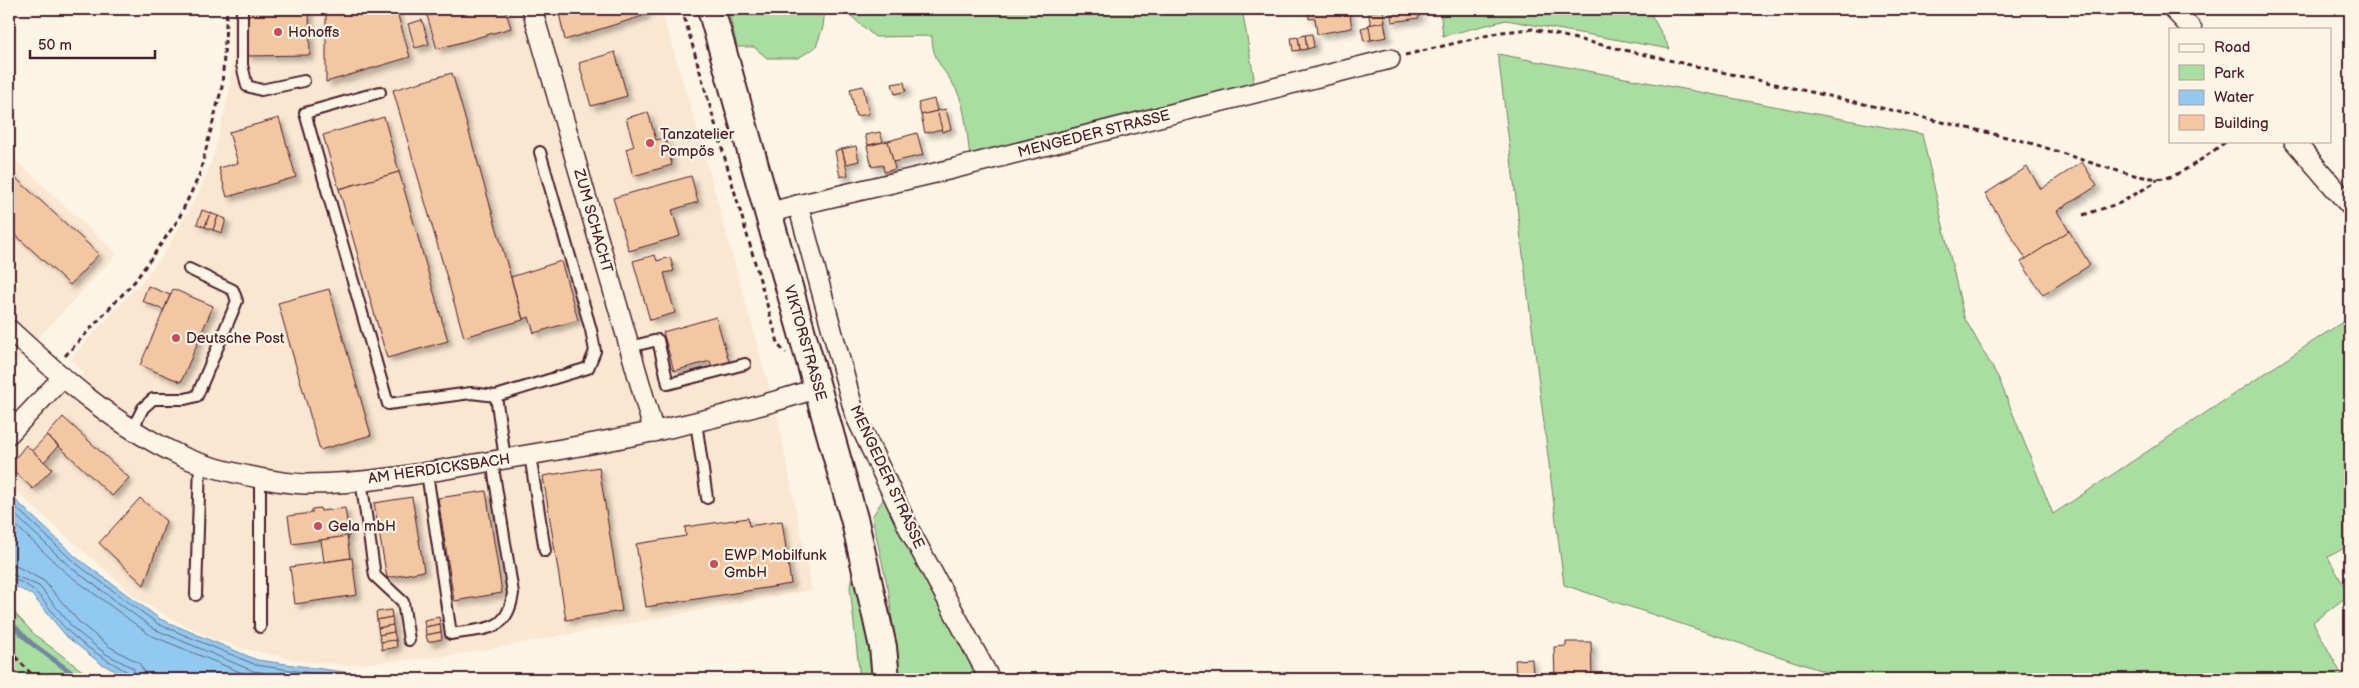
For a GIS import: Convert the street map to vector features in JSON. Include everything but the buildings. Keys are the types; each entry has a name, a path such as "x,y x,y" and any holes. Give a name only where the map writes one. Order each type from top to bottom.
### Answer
{"main road":[{"name":"VIKTORSTRASSE","path":"711,9 855,522 883,647 886,679"}],"street":[{"name":"ZUM SCHACHT","path":"532,9 654,432"},
{"path":"2173,9 2191,28"},
{"name":"MENGEDER STRASSE","path":"768,213 948,170 1390,59"},
{"path":"2295,142 2350,206"},
{"name":"MENGEDER STRASSE","path":"798,206 855,415 910,531 990,679"},
{"name":"AM HERDICKSBACH","path":"9,329 98,408 180,456 241,474 305,484 427,473 654,432 756,408 818,388"},
{"path":"9,434 62,378"}],"lane":[{"path":"242,9 242,65 247,86 261,90 304,81"},
{"path":"380,92 305,113 388,404 471,393 496,396 588,368 595,351 591,330 540,152"},
{"path":"133,428 143,408 153,399 185,399 197,396 237,301 233,290 189,269"},
{"path":"629,347 658,340 668,384 745,364"},
{"path":"427,473 451,634 497,626 510,611 513,592 498,460 496,396"},
{"path":"696,422 707,498"},
{"path":"530,455 545,551"},
{"path":"196,596 200,462"},
{"path":"260,477 260,627"},
{"path":"361,480 376,576 403,602 409,640"}],"path":[{"path":"62,378 66,354 135,281 178,220 199,176 222,87 227,9"},
{"path":"682,9 779,346 785,354 806,348"},
{"path":"1390,59 1502,32 1533,29 2026,142 2127,173 2167,178 2226,142"},
{"path":"2083,215 2120,202 2156,182 2158,178"},
{"path":"9,650 36,679"}],"shaded area":[{"path":"233,9 661,9 698,131 778,419 812,590 450,656 346,665 301,661 250,650 214,639 170,618 135,597 9,485 9,447 45,408 84,373 70,359 146,277 167,249 199,192 212,161 229,93"},
{"path":"9,154 117,254 9,369"}],"green space":[{"path":"728,9 825,9 823,27 816,47 798,58 767,58 754,47 737,47"},
{"path":"843,9 1242,9 1254,78 1251,85 970,156 966,123 960,98 934,53 932,36 875,37"},
{"path":"1440,9 1648,9 1670,49 1506,20 1443,36"},
{"path":"1498,54 1922,134 1964,317 1999,379 2053,514 2350,317 2350,545 2328,557 2349,595 2313,622 2344,679 1856,679 1826,672 1564,585"},
{"path":"884,498 983,679 899,679 889,593 872,517"},
{"path":"853,567 879,679 860,679 850,587"},
{"path":"9,607 35,635 93,679 9,679"}],"water":[{"path":"9,494 77,558 160,619 257,660 351,673 359,679 130,679 100,663 67,637 32,595 9,583"},
{"path":"9,667 23,679 9,679"}],"waterway":[{"path":"9,621 31,643 80,679"}],"place":[{"name":"Hohoffs","path":"278,32"},
{"name":"Tanzatelier Pompös","path":"650,143"},
{"name":"Deutsche Post","path":"176,338"},
{"name":"Gela mbH","path":"318,526"},
{"name":"EWP Mobilfunk GmbH","path":"714,564"}]}
